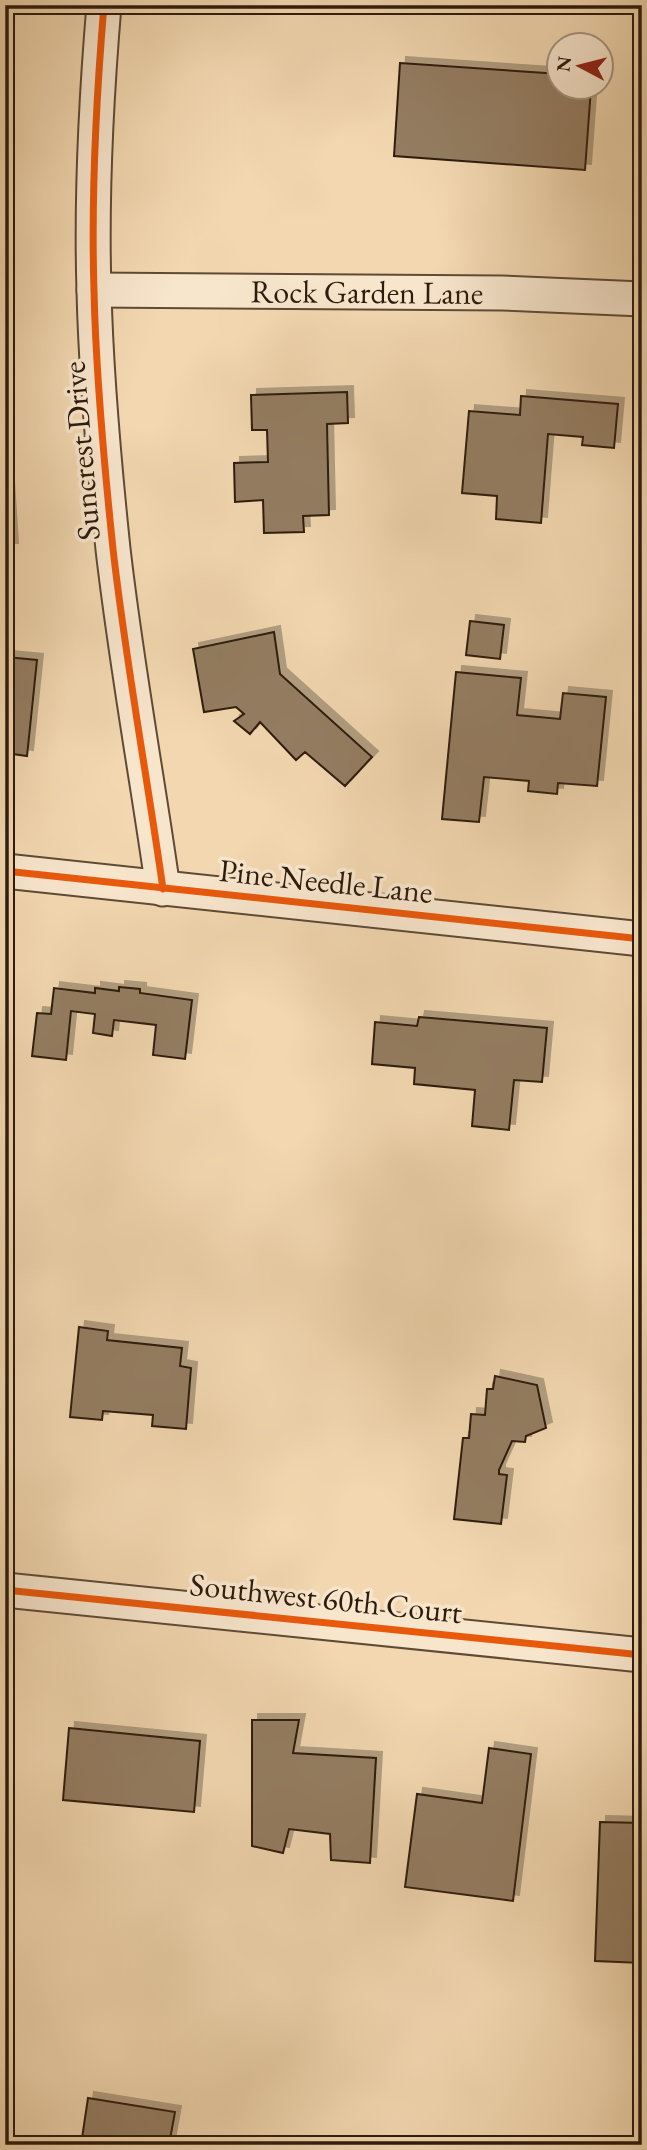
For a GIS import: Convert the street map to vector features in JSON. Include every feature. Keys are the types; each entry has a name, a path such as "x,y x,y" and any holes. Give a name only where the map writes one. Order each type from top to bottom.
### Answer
{"street":[{"name":"Suncrest Drive","path":"104,5 96,127 94,290 100,410 114,552 163,889"},
{"name":"Rock Garden Lane","path":"94,290 502,293 642,299"},
{"name":"Pine Needle Lane","path":"5,871 642,939"},
{"name":"Southwest 60th Court","path":"5,1590 642,1655"}],"building":[{"path":"135,5 243,5 242,14"},
{"path":"400,63 546,73 546,102 590,102 585,170 394,156"},
{"path":"347,392 348,423 327,424 329,515 303,516 304,532 264,533 263,500 235,502 234,463 268,462 267,430 252,430 251,395"},
{"path":"521,396 618,404 614,448 582,445 583,437 548,434 541,523 496,519 497,496 462,493 469,411 520,415"},
{"path":"5,440 12,549 5,549"},
{"path":"470,621 504,625 500,659 466,655"},
{"path":"274,632 280,674 372,757 345,786 305,752 296,760 260,722 250,734 234,721 244,714 236,707 204,712 193,649"},
{"path":"6,657 37,660 27,756 5,753"},
{"path":"456,672 521,678 517,715 560,719 563,693 606,697 597,786 558,783 557,794 528,791 529,781 484,777 479,822 442,819"},
{"path":"119,987 140,989 140,993 192,1000 185,1059 153,1055 156,1025 114,1020 112,1036 93,1033 95,1014 71,1011 66,1060 32,1056 37,1013 51,1014 54,988 95,993 95,988 119,991"},
{"path":"419,1017 547,1028 542,1082 514,1080 509,1130 472,1126 475,1090 414,1084 415,1068 372,1064 375,1022 417,1026"},
{"path":"79,1327 108,1331 107,1340 182,1348 180,1366 191,1368 186,1429 152,1426 153,1415 103,1411 102,1420 70,1417"},
{"path":"495,1376 537,1385 546,1428 526,1436 525,1442 512,1441 499,1470 499,1474 507,1475 501,1524 454,1519 463,1438 469,1438 471,1414 485,1415 487,1389 493,1389"},
{"path":"639,1445 642,1445 642,1477 635,1476"},
{"path":"252,1720 299,1720 293,1753 376,1758 370,1863 331,1860 330,1834 289,1829 283,1853 252,1846"},
{"path":"69,1728 200,1741 194,1812 63,1800"},
{"path":"489,1748 531,1754 513,1901 405,1887 417,1794 482,1803"},
{"path":"600,1822 642,1823 642,1963 595,1961"},
{"path":"88,2098 175,2112 169,2145 81,2145"}],"cycle path":[{"path":"104,5 93,220 99,388 118,592 163,889"},
{"path":"5,871 642,939"},
{"path":"5,1590 642,1655"}]}
